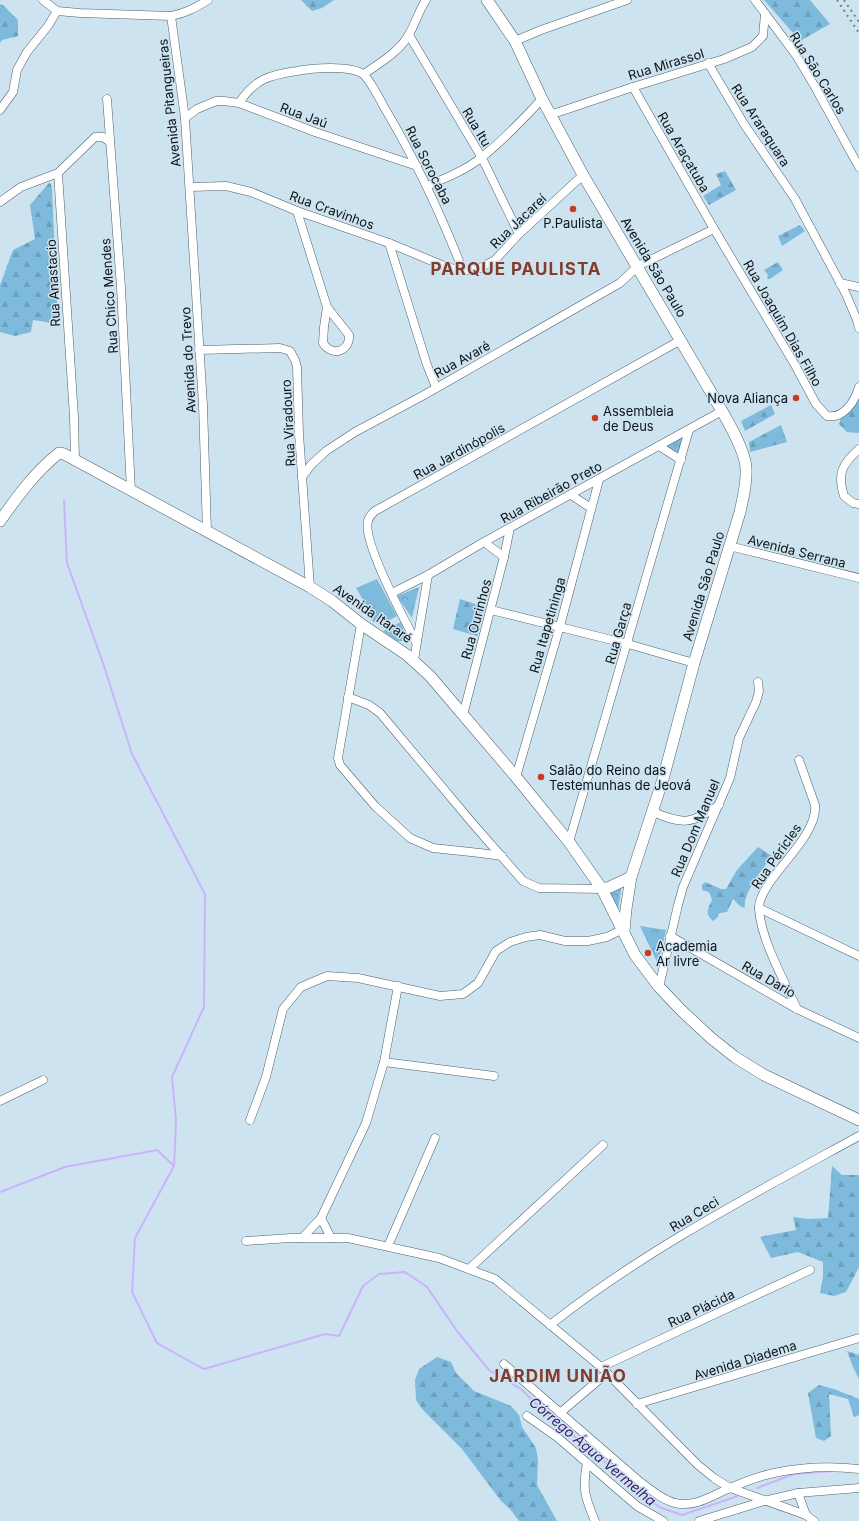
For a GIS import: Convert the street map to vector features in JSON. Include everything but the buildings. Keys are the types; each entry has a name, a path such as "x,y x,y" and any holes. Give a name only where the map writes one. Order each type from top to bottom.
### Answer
{"main road":[{"name":"Avenida São Paulo","path":"488,0 515,41 550,115 583,175 638,266 722,411 736,438 747,468 745,489 740,512 694,663 679,723 631,877 624,930"},
{"name":"Avenida Itararé","path":"0,522 31,481 54,457 59,453 64,454 310,587 332,601 361,624 379,634 414,660 430,676 569,842 602,889 624,930"},
{"path":"602,889 631,877"},
{"path":"624,930 635,955 659,987 711,1038 735,1057 764,1075 859,1120"}],"street":[{"path":"43,0 57,11 171,16 183,14 208,0"},
{"path":"238,103 249,88 258,82 284,73 300,70 334,68 352,70 364,74 399,47 409,35 417,15 426,0"},
{"path":"515,41 541,30 627,0"},
{"name":"Rua São Carlos","path":"755,0 796,55 818,91 859,167"},
{"path":"0,110 13,92 17,70 27,52 48,26 57,11"},
{"name":"Rua Mirassol","path":"550,115 740,53 752,47 763,36 765,14"},
{"name":"Avenida Pitangueiras","path":"171,16 185,118 190,187"},
{"name":"Rua Itu","path":"409,35 482,158 519,234"},
{"name":"Rua Araraquara","path":"708,63 744,124 795,199 851,304 859,328"},
{"name":"Rua Sorocaba","path":"364,74 417,166 446,227 463,271"},
{"name":"Rua Araçatuba","path":"633,87 714,229"},
{"name":"Rua Chico Mendes","path":"107,99 121,287 131,491"},
{"path":"427,186 456,174 482,158 523,120 542,99"},
{"name":"Rua Jaú","path":"185,118 202,106 216,101 238,103 315,132 417,166"},
{"path":"0,202 21,187 58,173 95,137 103,137 110,142"},
{"name":"Rua Anastacio","path":"58,173 74,417 75,460"},
{"name":"Rua Jacareí","path":"463,271 480,268 495,260 519,234 583,175"},
{"name":"Rua Cravinhos","path":"190,187 226,186 251,192 297,211 388,243 444,266 463,271"},
{"name":"Avenida do Trevo","path":"190,187 204,443 207,531"},
{"path":"297,211 327,307 349,335 348,344 341,350 333,351 324,343 324,327 327,307"},
{"name":"Rua Avaré","path":"302,477 318,458 332,446 620,283 638,266 714,229"},
{"name":"Rua Joaquim Dias Filho","path":"714,229 792,359 816,404 827,416 840,414 848,408 852,403 859,387"},
{"path":"388,243 427,366 436,387"},
{"path":"840,283 859,287"},
{"name":"Rua Jardinópolis","path":"416,642 392,594 369,538 367,526 370,516 375,511 681,340"},
{"name":"Rua Viradouro","path":"199,350 286,349 290,351 295,360 297,367 302,477 310,587"},
{"name":"Rua Ribeirão Preto","path":"392,594 722,411"},
{"name":"Rua Garça","path":"569,842 628,644 689,430"},
{"path":"659,446 680,460"},
{"path":"859,449 846,462 840,478 844,496 853,503 859,504"},
{"name":"Rua Itapetininga","path":"516,777 560,626 599,480"},
{"path":"571,495 591,508"},
{"name":"Rua Ourinhos","path":"463,715 491,610 510,528"},
{"path":"484,542 504,557"},
{"name":"Avenida Serrana","path":"729,546 859,578"},
{"path":"414,660 428,575"},
{"path":"491,610 560,626 694,663"},
{"path":"361,624 338,758 340,764 375,806 410,838 433,848 480,852 502,856"},
{"name":"Rua Dom Manuel","path":"659,987 670,936 683,887 730,778 739,738 756,702 759,688 758,682"},
{"path":"348,696 369,705 380,713 523,881 539,888 602,889"},
{"name":"Rua Péricles","path":"797,1009 766,940 759,908 765,889 780,867 808,833 814,821 816,812 815,805 799,760"},
{"path":"652,812 677,821 687,821 699,818 719,805"},
{"path":"759,908 859,956"},
{"path":"250,1120 266,1077 283,1009 301,987 327,976 358,978 440,996 464,994 478,983 496,951 510,942 526,937 540,936 565,941 588,941 607,937 624,930"},
{"name":"Rua Dario","path":"670,936 797,1009 859,1038"},
{"path":"302,1238 321,1218 366,1122 384,1062 398,986"},
{"path":"384,1062 494,1076"},
{"path":"0,1101 43,1080"},
{"name":"Rua Ceci","path":"550,1326 572,1308 638,1264 718,1214 859,1136"},
{"path":"388,1246 435,1138"},
{"path":"469,1269 603,1145"},
{"path":"321,1218 331,1238"},
{"path":"246,1241 302,1238 348,1238 439,1258 495,1279 527,1304 550,1326 601,1367 698,1465 714,1478 730,1488 806,1515 814,1521"},
{"name":"Rua Plácida","path":"601,1367 810,1270"},
{"name":"Avenida Diadema","path":"637,1404 859,1338"},
{"path":"504,1364 639,1481 660,1497 675,1503 687,1504 703,1500 730,1488 773,1473 803,1468 838,1467 859,1469"},
{"path":"560,1413 607,1373"},
{"path":"527,1416 557,1437 637,1506 663,1521"},
{"path":"587,1463 584,1486 586,1502 595,1521"},
{"path":"699,1521 764,1501 798,1493 859,1488"},
{"path":"798,1493 806,1515"}],"green space":[{"path":"301,0 334,0 322,8 312,11"},
{"path":"764,0 810,0 830,24 800,41"},
{"path":"0,4 3,5 18,20 18,36 2,40 0,43"},
{"path":"725,171 736,190 709,205 703,196 721,185 716,174"},
{"path":"49,183 51,184 52,190 58,324 33,320 31,332 15,336 0,332 0,285 13,250 35,239 30,205"},
{"path":"800,225 805,231 782,246 778,236"},
{"path":"778,262 783,270 768,279 768,275 764,270"},
{"path":"859,398 859,433 847,432 839,424 841,418"},
{"path":"771,405 775,414 745,431 741,421"},
{"path":"781,425 787,442 750,452 749,442"},
{"path":"685,435 680,458 662,446"},
{"path":"377,579 397,616 380,625 378,621 373,622 366,605 356,588"},
{"path":"419,587 412,618 397,596"},
{"path":"460,599 484,607 477,636 453,629"},
{"path":"401,622 406,639 404,641 397,641 383,631"},
{"path":"758,847 772,856 750,888 745,902 745,908 740,906 733,899 727,912 719,913 717,918 713,921 708,916 708,908 712,900 709,892 702,890 702,885 705,882 721,889 726,889 737,870"},
{"path":"622,884 618,909 606,892"},
{"path":"640,926 666,930 658,964"},
{"path":"832,1166 842,1175 859,1175 859,1267 846,1292 834,1296 820,1293 823,1276 823,1262 798,1252 771,1258 760,1237 796,1230 793,1217 809,1219 828,1218"},
{"path":"847,1351 859,1355 859,1379 853,1367"},
{"path":"437,1357 451,1362 456,1373 474,1391 511,1406 519,1415 522,1427 536,1448 538,1460 537,1485 557,1521 519,1521 510,1509 501,1501 462,1449 423,1410 416,1400 415,1380 419,1369"},
{"path":"819,1385 859,1399 859,1415 854,1417 848,1399 829,1394 831,1436 824,1441 816,1438 808,1393"}],"waterway":[{"path":"64,501 67,563 103,663 132,754 205,894 204,1007 172,1077 176,1121 174,1166"},
{"name":"Córrego Água Vermelha","path":"0,1192 65,1167 157,1150 174,1166 135,1238 132,1292 157,1343 204,1369 325,1334 339,1336 363,1286 379,1274 405,1272 427,1287 457,1331 489,1370 521,1389 539,1407 659,1507 682,1515 738,1496"},
{"name":"Córrego Água Vermelha","path":"757,1488 794,1474 833,1471"}],"railway":[{"path":"837,0 859,33"},
{"path":"844,0 859,22"}],"place":[{"name":"P.Paulista","path":"573,209"},
{"name":"Nova Aliança","path":"796,398"},
{"name":"Assembleia de Deus","path":"595,418"},
{"name":"Salão do Reino das Testemunhas de Jeová","path":"541,777"},
{"name":"Academia Ar livre","path":"648,953"}],"district":[{"name":"PARQUE PAULISTA","path":"516,269"},
{"name":"JARDIM UNIÃO","path":"558,1376"}]}
